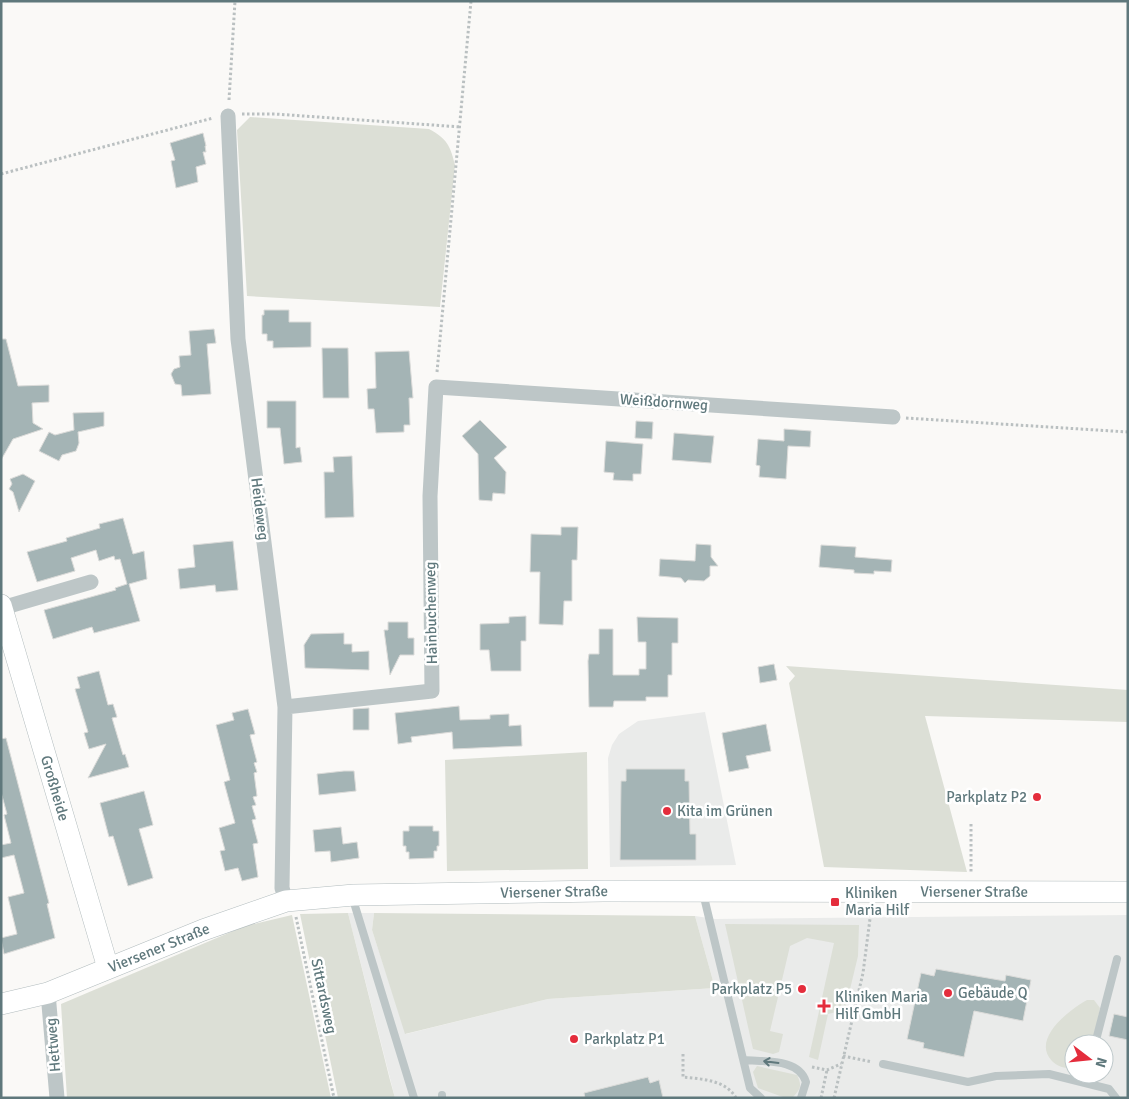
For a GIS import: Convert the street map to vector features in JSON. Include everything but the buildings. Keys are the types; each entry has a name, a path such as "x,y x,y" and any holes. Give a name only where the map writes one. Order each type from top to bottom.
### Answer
{"main road":[{"name":"Großheide","path":"2,607 108,968"},
{"name":"Viersener Straße","path":"1,1004 48,993 203,930 286,901 354,894 703,891 1128,892"}],"street":[{"name":"Heideweg","path":"228,116 238,339 285,707 282,888 286,901"},
{"name":"Weißdornweg","path":"436,386 893,417"},
{"name":"Hainbuchenweg","path":"285,707 432,691 430,496 436,386"},
{"name":"Großheide","path":"2,607 91,582"},
{"name":"Hettweg","path":"48,993 57,1098"}],"lane":[{"path":"703,891 750,1088 761,1098"},
{"path":"354,894 355,906 414,1098"},
{"path":"1098,1034 1117,959"},
{"path":"744,1060 789,1064 805,1077 806,1088 801,1098"},
{"path":"883,1064 968,1082 996,1076 1049,1074 1064,1078"},
{"path":"1089,1084 1109,1089 1116,1098"}],"path":[{"path":"228,116 235,1"},
{"path":"436,386 471,1"},
{"path":"893,417 1128,432"},
{"path":"971,824 971,880 981,892"},
{"name":"Sittardsweg","path":"286,901 295,912 334,1098"},
{"path":"834,1098 863,973 871,909 862,909"},
{"path":"683,1054 683,1077 712,1081 732,1091 736,1098"},
{"path":"843,1056 883,1064"},
{"path":"789,1064 827,1070 841,1064"},
{"path":"821,1098 827,1070"}],"shaded area":[{"path":"250,117 429,129 447,143 455,165 440,307 247,296 237,130"},
{"path":"786,666 1128,690 1128,722 925,716 967,872 824,867 789,683 795,676"},
{"name":"Kita im Grünen","path":"705,712 736,865 610,867 608,758 612,745 619,734 638,721"},
{"path":"587,752 588,869 447,871 445,760"},
{"name":"Kliniken Maria Hilf GmbH","path":"348,913 374,913 372,930 406,1034 548,999 715,988 695,916 715,919 1128,915 1128,1098 395,1098"},
{"path":"348,913 395,1098 338,1098 300,914"},
{"path":"374,913 695,916 715,988 548,999 405,1034 372,930"},
{"path":"292,915 331,1098 67,1098 61,1004 245,926"},
{"path":"725,924 859,925 858,956 845,1010 828,1014 818,1060 809,1057 834,943 807,938 790,946 770,1031 783,1034 779,1052 773,1054 753,1049"},
{"path":"1087,1000 1094,1000 1100,1008 1095,1034 1064,1034 1064,1068 1052,1061 1047,1052 1046,1044 1055,1026 1071,1011"},
{"path":"757,1066 797,1075 800,1082 798,1092 793,1097 783,1097 758,1088 753,1072"}],"place":[{"name":"Parkplatz P2","path":"1037,797"},
{"name":"Kita im Grünen","path":"667,811"},
{"name":"Kliniken Maria Hilf","path":"835,902"},
{"name":"Parkplatz P5","path":"802,989"},
{"name":"Gebäude Q","path":"948,993"},
{"name":"Kliniken Maria Hilf GmbH","path":"824,1006"},
{"name":"Parkplatz P1","path":"574,1039"}]}
